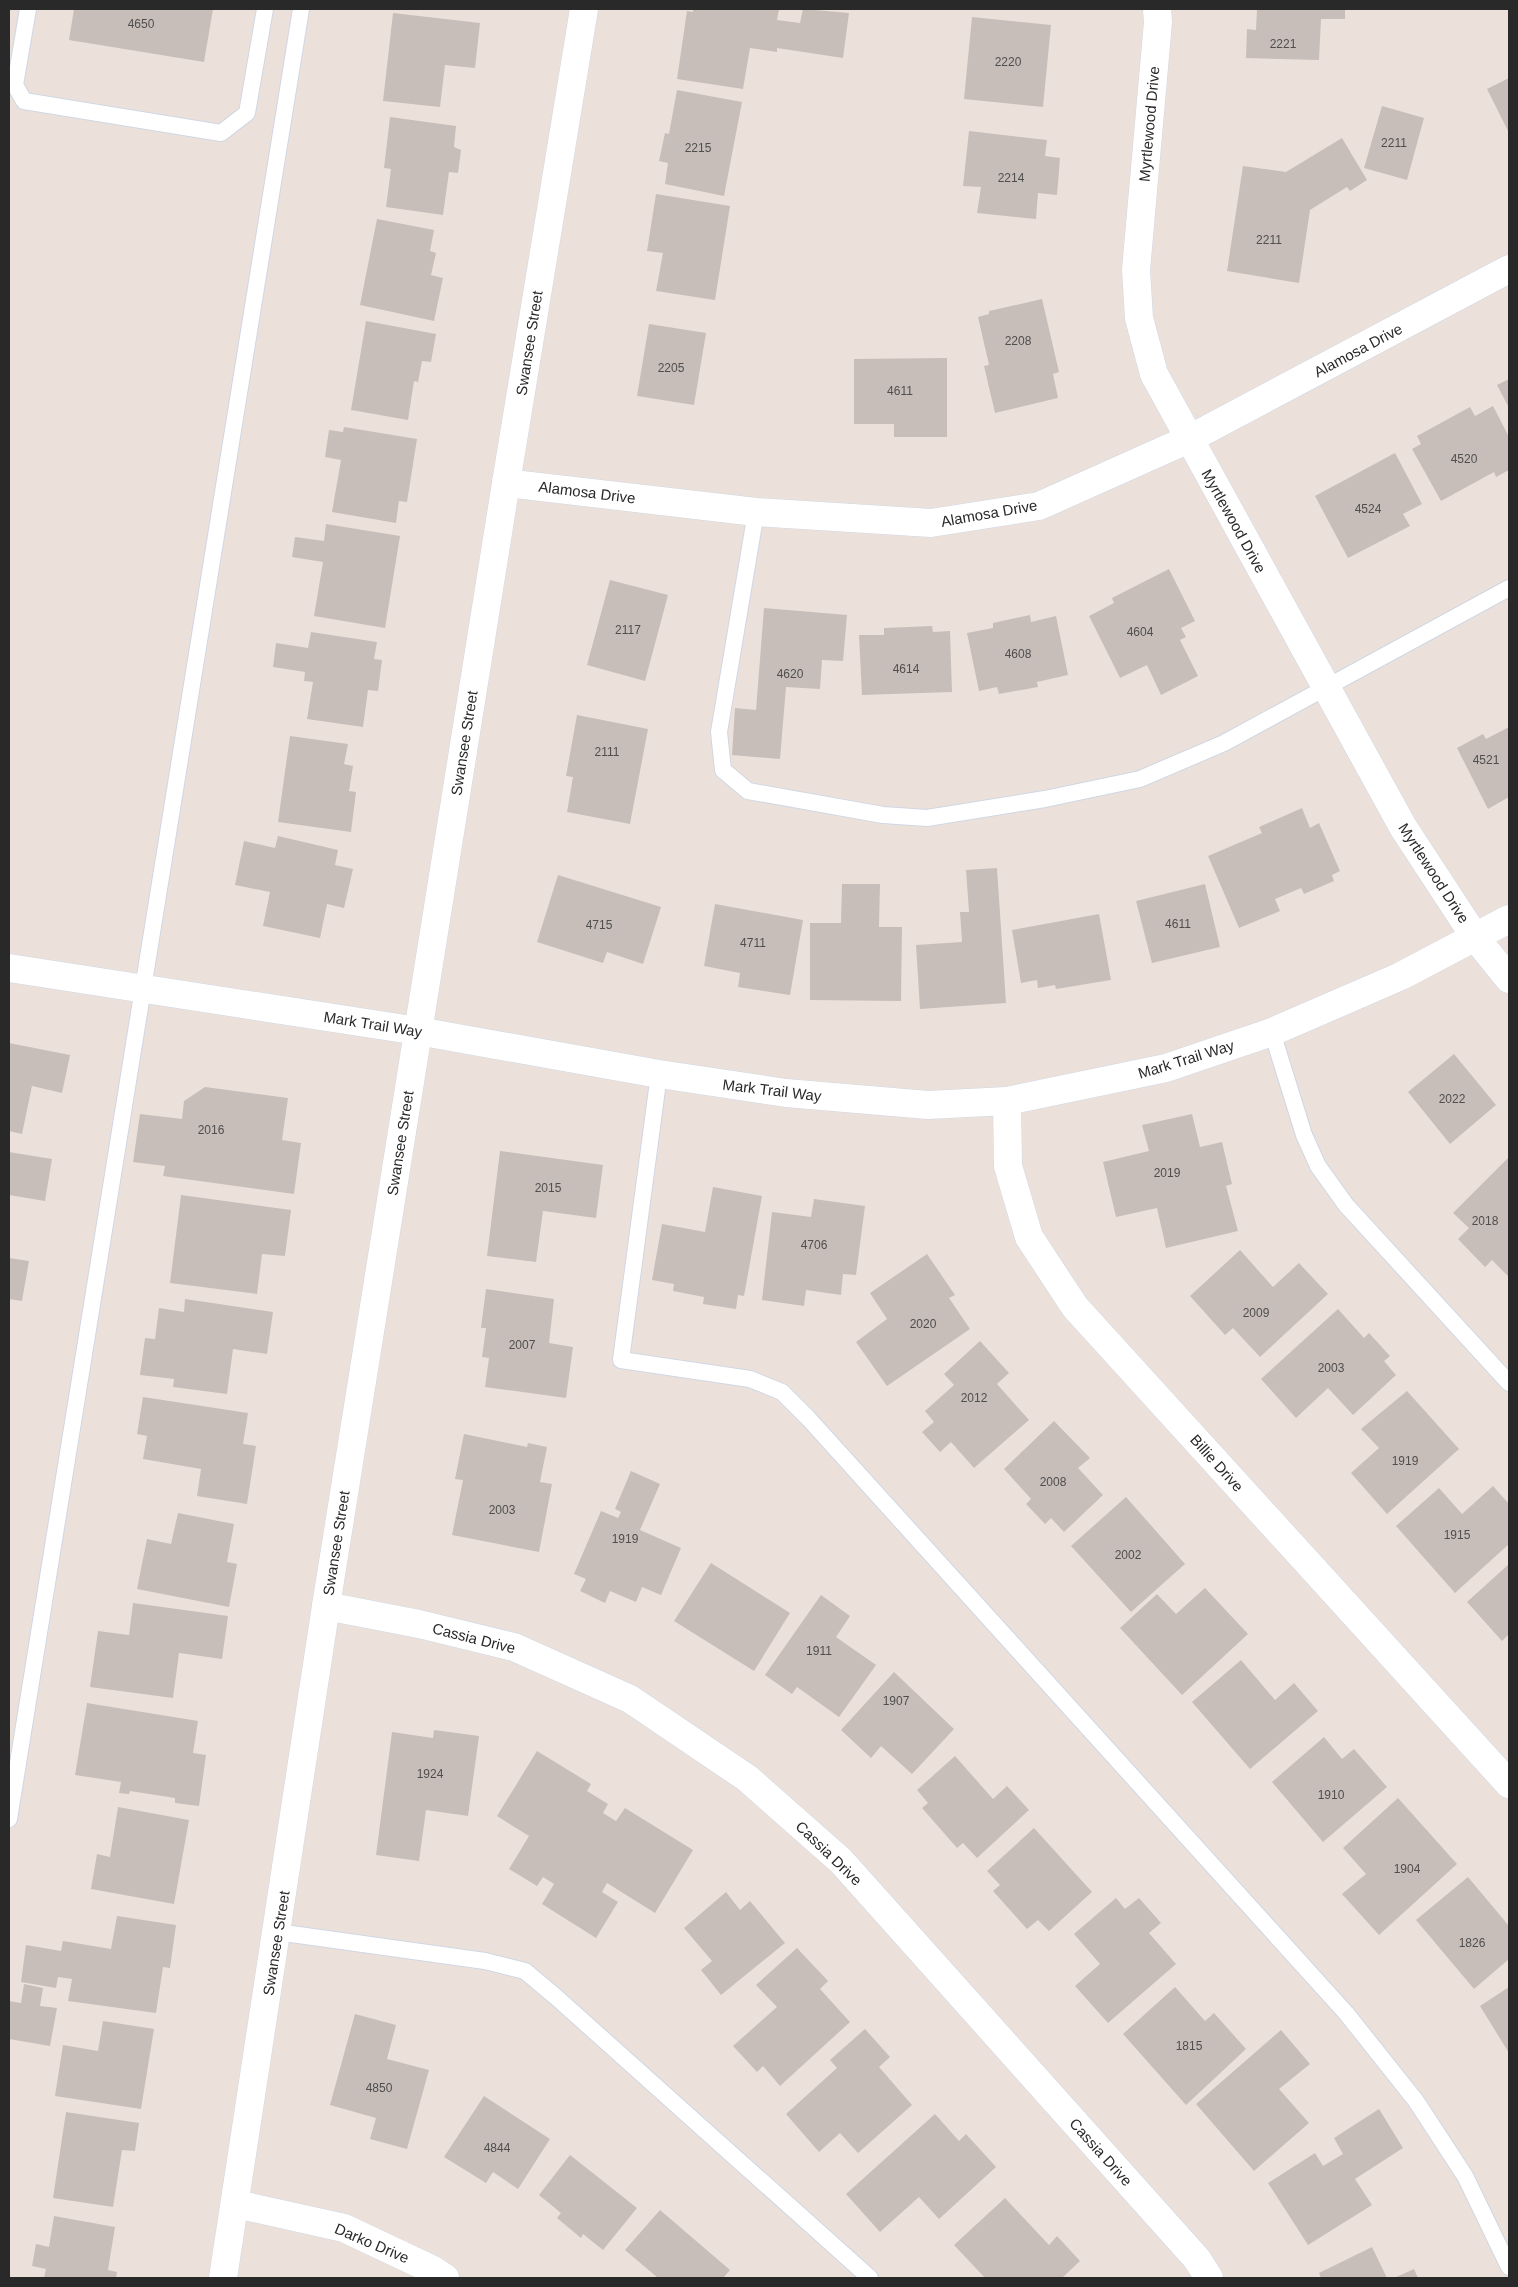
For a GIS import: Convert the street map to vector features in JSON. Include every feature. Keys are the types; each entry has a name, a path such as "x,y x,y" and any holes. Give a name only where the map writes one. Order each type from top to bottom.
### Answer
{"street":[{"name":"Swansee Street","path":"223,2278 236,2204 326,1606 584,9"},
{"name":"Myrtlewood Drive","path":"1157,9 1158,22 1153,90 1136,270 1139,318 1154,374 1403,827 1475,937 1509,980"},
{"name":"Alamosa Drive","path":"506,483 756,512 930,523 1039,506 1190,439 1509,269"},
{"name":"Mark Trail Way","path":"9,968 418,1031 659,1074 786,1093 928,1105 1007,1101 1166,1068 1272,1032 1401,976 1509,918"},
{"name":"Billie Drive","path":"1007,1101 1008,1166 1029,1237 1075,1306 1509,1784"},
{"name":"Cassia Drive","path":"326,1606 419,1624 514,1647 630,1699 747,1778 841,1861 1197,2259 1209,2278"},
{"name":"Darko Drive","path":"236,2204 344,2228 433,2270 445,2278"}],"lane":[{"path":"28,9 15,85 24,101 222,133 246,113 265,9"},
{"path":"9,1819 301,9"},
{"path":"756,512 719,732 724,770 748,791 882,814 927,818 1045,799 1140,779 1224,743 1509,588"},
{"path":"1272,1032 1304,1135 1318,1166 1346,1204 1509,1383"},
{"path":"659,1074 621,1360 750,1379 782,1392 808,1418 1346,2013 1416,2101 1464,2176 1509,2267"},
{"path":"277,1932 485,1961 525,1971 870,2278"}],"building":[{"path":"74,9 213,9 204,62 69,40"},
{"path":"693,9 779,9 777,20 800,23 803,9 849,13 843,58 777,48 777,52 750,48 743,89 677,79 687,11 693,12"},
{"path":"1257,9 1345,9 1345,19 1321,19 1319,60 1246,58 1247,29 1256,30"},
{"path":"393,13 480,23 475,68 445,65 440,107 383,101"},
{"path":"972,17 1051,25 1043,107 964,99"},
{"path":"1509,78 1509,133 1487,89"},
{"path":"677,90 742,102 724,196 665,184 668,163 659,161 665,133 669,134"},
{"path":"1382,106 1424,118 1407,180 1364,168"},
{"path":"390,117 456,126 454,147 461,150 458,173 449,172 443,215 386,207 391,169 384,168"},
{"path":"969,131 1047,140 1045,156 1060,158 1057,195 1038,193 1036,219 977,213 981,187 963,186"},
{"path":"1342,138 1367,180 1350,191 1347,187 1310,210 1299,283 1227,271 1243,166 1286,172"},
{"path":"656,194 730,206 715,300 656,291 663,253 647,251"},
{"path":"377,219 434,230 430,251 436,253 431,275 443,278 434,321 360,305"},
{"path":"1042,299 1059,372 1053,374 1058,398 995,413 984,366 989,365 978,317 989,314 989,311"},
{"path":"366,321 436,334 431,362 422,361 418,382 414,381 408,420 351,410"},
{"path":"649,324 706,333 694,405 637,396"},
{"path":"947,358 947,437 894,437 894,424 854,424 854,359"},
{"path":"1509,379 1509,408 1497,385"},
{"path":"1493,406 1509,437 1509,470 1496,477 1494,472 1441,501 1412,449 1421,444 1417,436 1470,407 1475,416"},
{"path":"344,427 417,439 407,502 399,501 396,523 332,512 341,460 325,457 329,430 343,432"},
{"path":"1395,453 1422,504 1403,514 1410,526 1348,558 1315,496"},
{"path":"326,524 400,536 385,628 314,616 323,562 292,557 295,537 324,541"},
{"path":"1169,569 1195,621 1181,628 1186,637 1180,640 1198,676 1161,695 1147,665 1120,678 1089,616 1114,603 1112,598"},
{"path":"610,580 668,595 645,681 587,665"},
{"path":"764,608 847,615 843,661 822,660 820,689 786,687 780,759 732,755 735,708 756,710"},
{"path":"1030,615 1031,622 1056,616 1068,675 1037,682 1038,687 999,694 997,687 979,691 967,633 993,628 993,623"},
{"path":"932,626 933,632 950,631 952,692 862,695 859,635 884,635 884,628"},
{"path":"311,632 377,642 374,659 382,660 378,691 368,690 363,727 307,719 313,682 304,681 305,672 273,667 276,643 308,648"},
{"path":"577,715 648,729 630,824 567,812 573,777 566,776"},
{"path":"1509,727 1509,797 1488,809 1457,748 1483,734 1486,739"},
{"path":"290,736 348,744 344,764 353,766 349,791 356,792 351,832 278,822"},
{"path":"1302,808 1310,828 1319,823 1340,871 1332,875 1334,881 1304,894 1301,888 1275,899 1280,911 1239,928 1208,856 1262,833 1259,827"},
{"path":"278,836 338,850 335,865 353,869 344,908 327,904 320,938 263,926 270,892 235,885 244,841 275,848"},
{"path":"997,868 1006,1003 920,1009 916,945 962,942 960,912 969,912 966,870"},
{"path":"558,875 661,907 643,964 607,952 603,963 537,942"},
{"path":"842,884 880,884 879,927 902,927 901,1001 810,1000 810,923 841,923"},
{"path":"1205,884 1220,947 1152,963 1136,901"},
{"path":"715,904 803,920 790,995 738,987 740,973 704,966"},
{"path":"1099,914 1111,980 1056,989 1055,985 1038,988 1037,980 1021,983 1012,930"},
{"path":"9,1043 70,1055 62,1093 32,1086 22,1134 9,1131"},
{"path":"1454,1054 1496,1105 1450,1144 1408,1092"},
{"path":"205,1087 288,1098 282,1140 301,1143 294,1194 163,1176 165,1166 133,1162 140,1114 182,1119 184,1101"},
{"path":"1192,1114 1200,1147 1222,1142 1232,1184 1226,1186 1238,1231 1166,1248 1157,1208 1116,1217 1103,1162 1149,1151 1142,1125"},
{"path":"500,1151 603,1165 596,1218 543,1211 536,1262 487,1256"},
{"path":"9,1152 52,1159 45,1201 9,1195"},
{"path":"1509,1157 1509,1277 1492,1260 1485,1267 1458,1239 1469,1228 1453,1213"},
{"path":"713,1187 762,1196 744,1296 738,1295 736,1309 703,1304 704,1297 673,1291 674,1284 652,1280 662,1224 705,1232"},
{"path":"181,1195 291,1210 285,1256 262,1254 257,1294 170,1283"},
{"path":"814,1199 865,1206 856,1275 843,1274 841,1295 806,1290 804,1306 762,1300 772,1212 811,1217"},
{"path":"1240,1250 1273,1287 1299,1263 1328,1294 1260,1357 1233,1328 1225,1335 1190,1296"},
{"path":"927,1254 955,1295 949,1298 970,1329 887,1386 856,1342 887,1319 870,1293"},
{"path":"9,1258 29,1261 22,1301 9,1299"},
{"path":"486,1289 554,1299 549,1343 573,1347 566,1398 485,1387 489,1358 482,1357 486,1328 481,1328"},
{"path":"185,1299 273,1312 267,1354 233,1349 227,1394 173,1387 174,1379 140,1375 145,1338 155,1339 159,1308 184,1312"},
{"path":"1338,1309 1364,1338 1369,1333 1390,1356 1384,1361 1396,1375 1353,1415 1328,1388 1296,1418 1261,1379"},
{"path":"980,1341 1009,1373 997,1384 1029,1420 974,1468 951,1442 940,1452 922,1432 934,1422 925,1411 954,1385 944,1374"},
{"path":"1407,1391 1459,1449 1387,1514 1351,1473 1379,1448 1361,1429"},
{"path":"143,1397 248,1413 243,1444 256,1446 247,1504 197,1496 201,1469 143,1459 147,1436 137,1434"},
{"path":"1054,1421 1090,1458 1078,1468 1103,1495 1064,1532 1051,1518 1045,1524 1026,1504 1031,1499 1004,1469"},
{"path":"464,1434 527,1447 528,1443 547,1447 540,1482 552,1484 539,1552 452,1535 463,1480 455,1479"},
{"path":"631,1471 660,1484 640,1530 681,1548 661,1595 642,1587 636,1602 610,1591 605,1603 580,1591 586,1579 574,1574 601,1511 618,1518 621,1512 615,1509"},
{"path":"1493,1486 1509,1504 1509,1544 1455,1593 1396,1526 1439,1488 1462,1514"},
{"path":"1126,1497 1185,1564 1131,1612 1071,1546"},
{"path":"178,1513 234,1524 227,1562 237,1564 229,1607 137,1589 147,1539 171,1544"},
{"path":"711,1563 790,1613 754,1671 674,1621"},
{"path":"1509,1564 1509,1634 1502,1641 1467,1602"},
{"path":"1205,1588 1248,1634 1182,1695 1120,1628 1157,1594 1176,1614"},
{"path":"821,1595 850,1616 836,1637 876,1665 839,1717 797,1687 792,1694 765,1675"},
{"path":"133,1603 228,1616 222,1659 179,1653 173,1698 90,1687 98,1631 129,1635"},
{"path":"1241,1660 1275,1700 1294,1683 1318,1711 1250,1769 1192,1702"},
{"path":"894,1672 954,1729 912,1774 881,1746 871,1758 841,1730"},
{"path":"87,1703 198,1721 193,1753 206,1755 199,1806 175,1803 175,1798 130,1791 129,1794 119,1793 121,1782 75,1775"},
{"path":"434,1730 479,1736 468,1816 426,1810 419,1861 376,1855 392,1732 433,1738"},
{"path":"1324,1737 1342,1759 1354,1749 1387,1787 1323,1842 1272,1782"},
{"path":"537,1751 591,1784 587,1791 608,1804 603,1813 616,1821 625,1808 693,1850 655,1913 607,1883 602,1892 618,1902 596,1938 542,1904 554,1884 543,1877 537,1886 509,1869 529,1836 497,1816"},
{"path":"955,1756 993,1799 1007,1786 1029,1810 977,1858 963,1843 957,1848 922,1808 928,1803 917,1790"},
{"path":"1398,1798 1457,1864 1379,1935 1342,1894 1366,1874 1343,1848"},
{"path":"118,1807 189,1820 174,1904 91,1889 97,1854 110,1857"},
{"path":"1034,1828 1092,1892 1049,1931 1038,1920 1027,1929 993,1891 1000,1885 987,1871"},
{"path":"1468,1877 1509,1926 1509,1959 1474,1989 1416,1920"},
{"path":"726,1892 740,1910 750,1901 785,1943 721,1995 701,1970 712,1961 684,1928"},
{"path":"1116,1898 1125,1909 1139,1898 1161,1923 1149,1933 1176,1964 1108,2023 1075,1986 1100,1964 1074,1934"},
{"path":"117,1916 176,1925 170,1968 163,1967 156,2013 68,2001 72,1979 58,1977 56,1988 21,1982 26,1945 61,1951 63,1941 111,1949"},
{"path":"797,1948 828,1981 820,1989 850,2022 780,2086 763,2066 757,2072 733,2046 777,2007 756,1985"},
{"path":"24,1984 43,1988 40,2006 57,2008 50,2046 9,2039 9,2001 21,2003"},
{"path":"1175,1987 1205,2021 1214,2013 1246,2049 1186,2105 1123,2034"},
{"path":"1509,1987 1509,2053 1480,2006"},
{"path":"355,2014 396,2025 387,2059 429,2070 407,2149 370,2139 376,2118 330,2105"},
{"path":"103,2021 154,2029 141,2109 55,2096 63,2045 98,2051"},
{"path":"865,2029 890,2057 879,2067 912,2105 858,2153 840,2133 819,2152 786,2114 837,2068 830,2060"},
{"path":"1281,2030 1310,2064 1279,2089 1309,2123 1254,2171 1196,2104"},
{"path":"484,2096 550,2139 518,2189 493,2172 486,2183 444,2157"},
{"path":"1379,2109 1403,2148 1355,2179 1372,2205 1308,2245 1268,2183 1315,2153 1323,2166 1343,2154 1334,2138"},
{"path":"66,2112 139,2123 135,2151 122,2150 113,2207 53,2198"},
{"path":"935,2114 959,2141 966,2134 996,2167 939,2219 919,2197 880,2232 846,2194"},
{"path":"570,2155 637,2208 603,2250 583,2234 581,2238 557,2218 561,2213 539,2195"},
{"path":"1005,2198 1049,2245 1057,2236 1080,2261 1062,2278 985,2278 954,2245"},
{"path":"660,2210 730,2270 723,2278 658,2278 625,2250"},
{"path":"54,2216 115,2227 108,2270 117,2272 116,2278 44,2278 46,2269 32,2266 36,2244 49,2247"},
{"path":"1372,2247 1387,2278 1321,2278 1319,2273"},
{"path":"1414,2269 1418,2278 1394,2278"}]}
